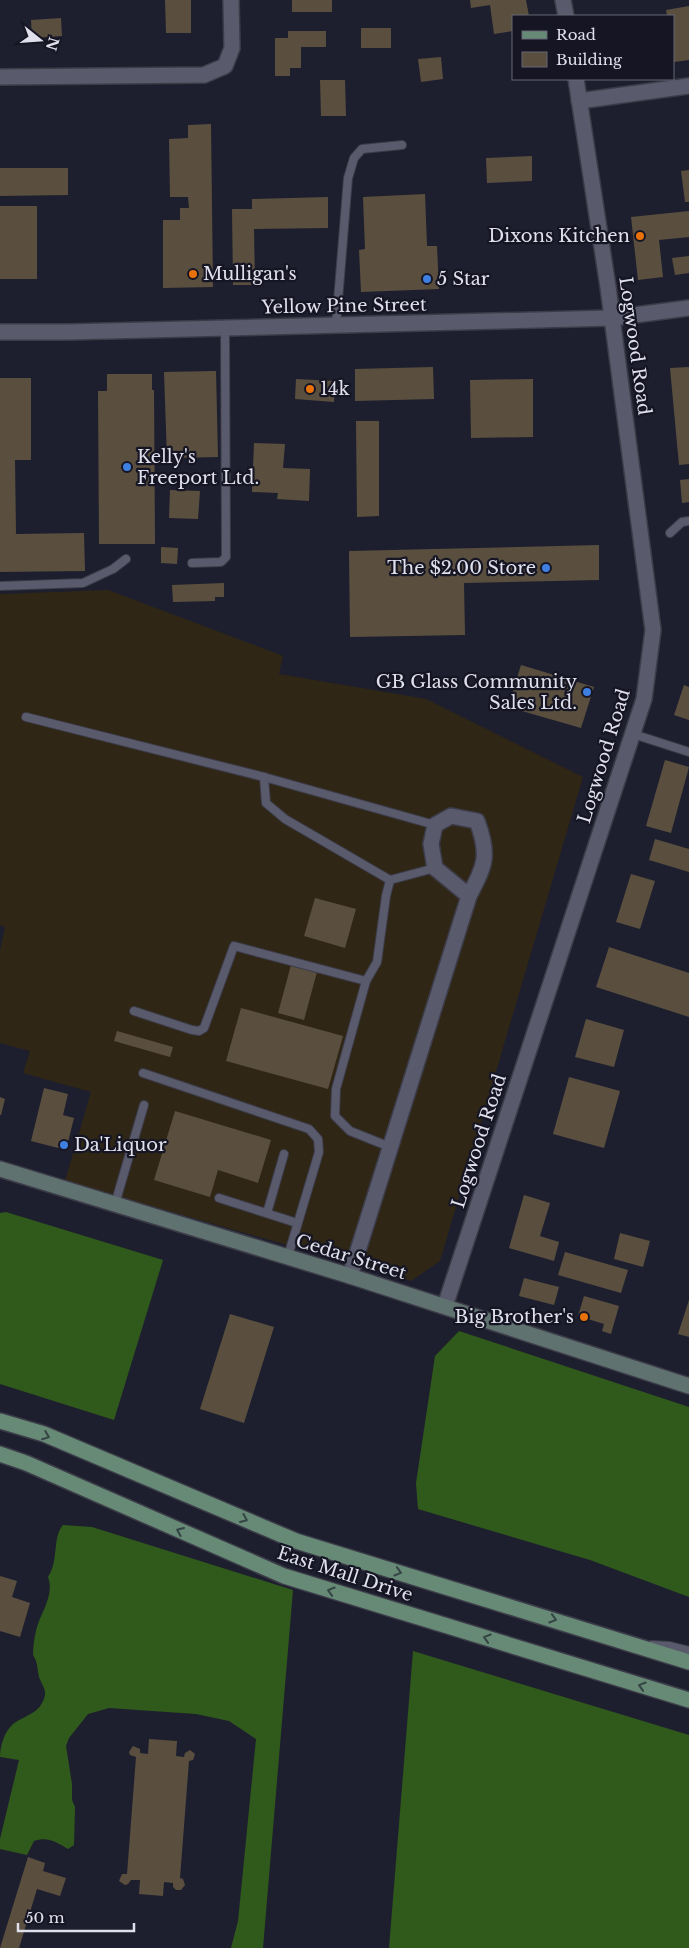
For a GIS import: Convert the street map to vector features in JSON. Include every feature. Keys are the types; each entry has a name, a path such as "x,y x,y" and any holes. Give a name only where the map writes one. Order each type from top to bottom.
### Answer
{"main road":[{"name":"Cedar Street","path":"0,1169 288,1256 689,1386"},
{"name":"East Mall Drive","path":"0,1421 44,1434 296,1541 689,1662"},
{"name":"East Mall Drive","path":"0,1454 26,1463 284,1576 689,1700"}],"street":[{"path":"0,77 204,74 225,66 232,48 231,0"},
{"path":"563,0 566,15"},
{"name":"Logwood Road","path":"444,1306 644,699 653,632 612,318 576,80"},
{"path":"579,101 689,86"},
{"name":"Yellow Pine Street","path":"0,332 612,318 689,308"},
{"path":"350,1276 468,896 483,869 485,842 477,821 451,816 435,825 430,844 435,868 468,896"}],"lane":[{"path":"336,325 348,178 354,158 362,149 402,145"},
{"path":"192,563 221,562 226,557 225,328"},
{"path":"670,533 682,522 689,521"},
{"path":"0,586 83,583 113,569 126,559"},
{"path":"26,717 264,777 435,825"},
{"path":"632,734 689,752"},
{"path":"264,777 266,804 284,819 390,880 435,868"},
{"path":"390,880 376,962 366,981 336,1088 336,1116 350,1131 390,1147"},
{"path":"134,1011 192,1030 199,1031 204,1028 234,946 366,981"},
{"path":"143,1072 309,1129 318,1139 319,1152 288,1256"},
{"path":"115,1204 144,1105"},
{"path":"267,1213 284,1154"},
{"path":"219,1198 297,1223"},
{"path":"630,1644 670,1646 689,1651"}],"shaded area":[{"path":"108,590 283,656 279,674 426,699 583,777 440,1261 411,1281 65,1181 91,1092 23,1073 30,1051 0,1043 0,951 5,927 0,925 0,594"}],"green space":[{"path":"6,1212 163,1260 114,1420 0,1384 0,1213"},
{"path":"459,1331 689,1407 689,1597 590,1560 418,1509 416,1483 435,1356"},
{"path":"63,1525 92,1527 293,1590 263,1948 231,1948 238,1921 256,1739 229,1721 196,1714 109,1708 88,1714 69,1738 66,1746 72,1784 72,1800 75,1807 74,1845 68,1849 56,1842 43,1839 34,1841 27,1855 0,1849 0,1839 19,1760 0,1757 1,1748 9,1728 36,1711 43,1702 45,1695 37,1663 33,1655 33,1646 38,1624 50,1591 48,1577 53,1564 58,1536"},
{"path":"413,1651 689,1735 689,1948 389,1948"}],"building":[{"path":"165,0 191,0 191,33 166,33"},
{"path":"292,0 332,0 332,12 292,12"},
{"path":"470,0 526,0 529,15 512,15 512,31 494,34 490,5 471,8"},
{"path":"689,6 689,60 674,62 674,15 667,15 666,10"},
{"path":"61,18 62,36 32,38 31,20"},
{"path":"361,28 391,28 391,48 361,48"},
{"path":"288,31 326,31 326,47 301,47 301,68 290,68 290,76 275,76 275,38 288,38"},
{"path":"441,57 443,79 421,82 418,59"},
{"path":"320,80 345,80 346,116 321,116"},
{"path":"211,124 213,287 163,288 163,220 180,220 180,208 189,208 188,197 170,197 169,139 188,138 188,125"},
{"path":"532,156 532,181 487,183 486,158"},
{"path":"0,168 68,168 68,195 0,196"},
{"path":"689,170 689,202 685,202 681,171"},
{"path":"425,194 427,246 437,246 439,289 361,292 359,250 365,249 363,197"},
{"path":"328,197 328,228 254,229 255,285 233,285 232,209 252,209 252,199"},
{"path":"0,206 37,206 37,279 0,279"},
{"path":"689,211 689,237 659,240 663,277 638,280 631,217"},
{"path":"689,256 689,273 675,275 672,258"},
{"path":"433,367 434,399 355,401 355,369"},
{"path":"689,367 689,464 679,465 670,368"},
{"path":"216,371 218,457 167,458 164,372"},
{"name":"Kelly's Freeport Ltd.","path":"107,374 152,374 152,390 154,390 155,544 99,544 98,391 107,391"},
{"path":"0,378 31,378 31,460 15,460 16,534 84,533 85,571 0,572"},
{"path":"296,379 335,381 334,402 295,399"},
{"path":"533,379 533,437 471,438 470,380"},
{"path":"356,421 379,421 379,516 357,517"},
{"path":"254,443 285,444 283,468 310,469 309,501 277,499 278,493 252,492"},
{"path":"689,479 689,502 682,503 680,480"},
{"path":"170,490 200,491 198,519 169,518"},
{"path":"599,545 599,580 464,583 465,635 350,637 349,551"},
{"path":"161,547 178,548 177,564 161,563"},
{"path":"224,583 224,597 215,597 215,601 173,602 172,585"},
{"path":"521,665 594,687 581,728 508,707"},
{"path":"684,685 689,687 689,720 674,715"},
{"path":"665,760 689,767 671,833 646,826"},
{"path":"655,839 689,849 689,872 649,860"},
{"path":"631,874 655,881 640,929 616,922"},
{"path":"315,898 356,909 345,948 304,936"},
{"path":"609,947 689,973 689,1017 596,987"},
{"path":"291,965 317,972 304,1020 278,1013"},
{"path":"241,1008 343,1036 328,1089 226,1061"},
{"path":"586,1019 624,1030 614,1067 575,1057"},
{"path":"117,1031 173,1047 170,1057 114,1041"},
{"path":"569,1077 620,1091 604,1148 553,1134"},
{"path":"44,1088 68,1094 63,1115 74,1118 66,1150 31,1141"},
{"path":"0,1097 5,1099 1,1115 0,1115"},
{"path":"175,1111 271,1140 258,1183 218,1170 210,1197 154,1180"},
{"path":"524,1195 550,1203 540,1236 559,1242 554,1261 509,1248"},
{"path":"620,1233 650,1241 643,1267 614,1259"},
{"path":"565,1252 628,1270 621,1293 558,1275"},
{"path":"524,1278 559,1287 554,1305 519,1296"},
{"path":"584,1296 619,1306 611,1334 602,1331 604,1324 578,1316"},
{"path":"689,1300 689,1337 678,1334"},
{"path":"230,1314 274,1327 244,1423 200,1409"},
{"path":"0,1576 17,1581 12,1597 30,1603 20,1637 0,1631"},
{"path":"149,1739 177,1741 176,1756 184,1757 185,1753 190,1750 195,1754 193,1760 189,1761 180,1878 183,1879 185,1885 181,1890 176,1890 173,1887 173,1883 164,1882 163,1896 139,1894 140,1880 131,1880 125,1885 119,1881 122,1874 127,1874 136,1757 130,1755 129,1752 133,1746 140,1749 140,1753 148,1754"},
{"path":"28,1857 45,1863 43,1871 66,1878 60,1896 37,1889 19,1948 0,1948"}],"place":[{"name":"Dixons Kitchen","path":"640,236"},
{"name":"Mulligan's","path":"193,274"},
{"name":"5 Star","path":"427,279"},
{"name":"14k","path":"310,389"},
{"name":"Kelly's Freeport Ltd.","path":"127,467"},
{"name":"The $2.00 Store","path":"546,568"},
{"name":"GB Glass Community Sales Ltd.","path":"587,692"},
{"name":"Da'Liquor","path":"64,1145"},
{"name":"Big Brother's","path":"584,1317"}]}
